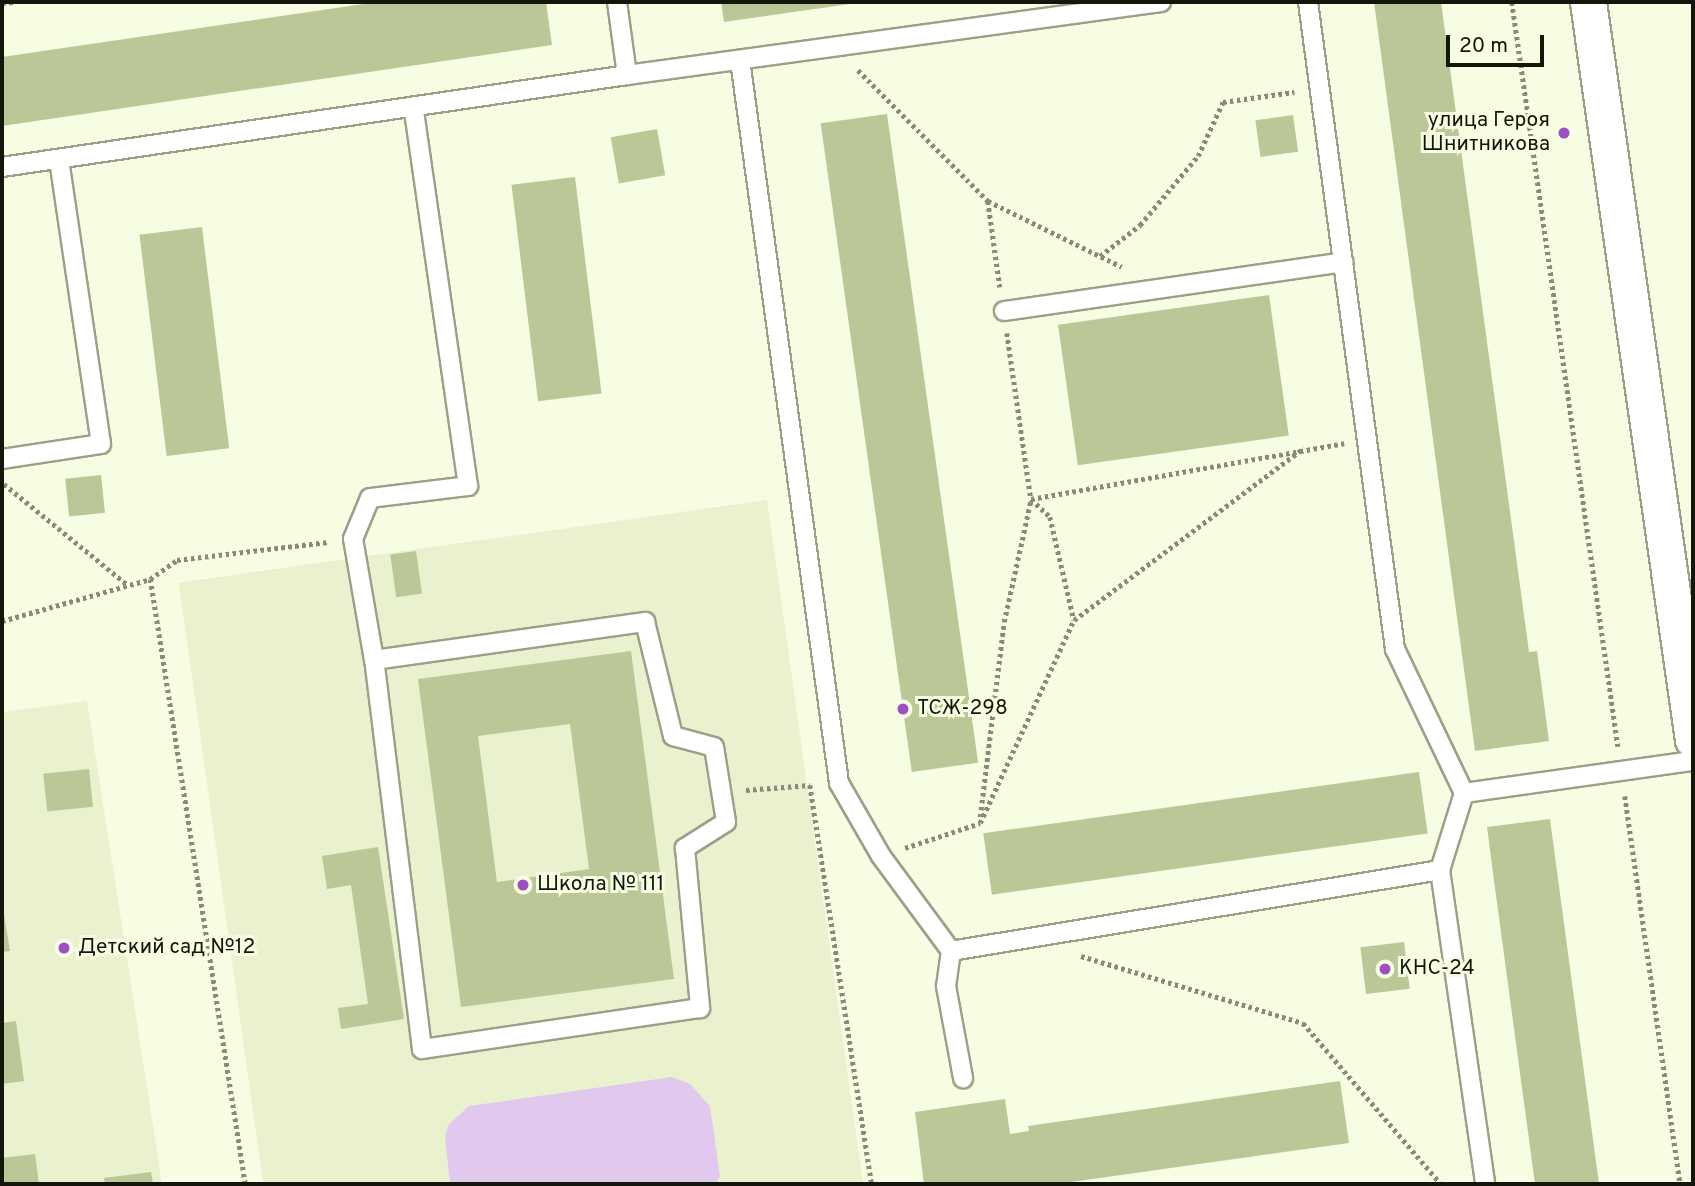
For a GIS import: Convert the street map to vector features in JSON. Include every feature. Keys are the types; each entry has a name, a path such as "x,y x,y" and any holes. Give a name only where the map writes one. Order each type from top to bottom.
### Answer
{"street":[{"path":"1588,2 1693,740"}],"lane":[{"path":"617,2 627,75"},
{"path":"2,167 414,109 627,75 1161,2"},
{"path":"1308,2 1395,649 1464,793 1440,870 1485,1184"},
{"path":"740,60 839,783 881,856 951,951 946,986 963,1078"},
{"path":"374,660 645,622 673,736 713,747 726,822 685,848 700,1008 422,1049 374,660 353,539 370,498 468,486 414,109"},
{"path":"2,459 101,444 59,161"},
{"path":"1004,311 1160,286 1343,262"},
{"path":"1464,793 1693,761"},
{"path":"951,951 1440,870"}],"path":[{"path":"2,4 14,2"},
{"path":"1512,2 1680,1184"},
{"path":"835,47 988,201 1160,286"},
{"path":"1100,256 1140,225 1198,156 1223,102 1319,89"},
{"path":"980,823 1003,622 1031,499 988,201"},
{"path":"1031,499 1305,447 1367,440"},
{"path":"881,856 980,823 1074,620 1305,447"},
{"path":"2,481 128,585"},
{"path":"1031,499 1050,517 1074,620"},
{"path":"2,621 150,579 177,560 353,539"},
{"path":"150,579 245,1184"},
{"path":"721,792 839,783"},
{"path":"810,785 872,1184"},
{"path":"1069,953 1303,1023 1441,1184"}],"shaded area":[{"name":"Школа № 111","path":"767,500 863,1184 263,1184 179,583"},
{"name":"Детский сад №12","path":"87,701 162,1184 2,1184 2,712"},
{"path":"672,1077 690,1084 710,1106 720,1176 716,1184 450,1184 445,1136 449,1124 469,1106"}],"building":[{"path":"377,2 546,2 552,45 2,126 2,57"},
{"path":"721,2 857,2 857,3 724,22"},
{"path":"1374,2 1441,2 1529,652 1537,651 1549,741 1475,751"},
{"path":"887,114 978,763 912,772 821,123"},
{"path":"1293,115 1298,152 1261,157 1255,120"},
{"path":"657,129 665,175 619,183 611,137"},
{"path":"575,177 602,393 538,401 511,185"},
{"path":"202,227 229,448 167,456 139,235"},
{"path":"1269,295 1289,436 1078,465 1058,325"},
{"path":"101,475 105,513 69,517 65,479"},
{"path":"416,551 422,594 396,597 390,555"},
{"path":"631,651 674,979 461,1007 418,679","holes":["570,724 589,869 497,882 478,736"]},
{"path":"89,769 93,807 47,812 43,774"},
{"path":"1419,772 1428,833 992,895 983,833"},
{"path":"1550,819 1599,1184 1535,1184 1495,888 1487,827"},
{"path":"378,847 404,1019 341,1029 338,1008 368,1004 351,885 327,889 322,856"},
{"path":"2,902 10,951 2,952"},
{"name":"КНС-24","path":"1404,942 1410,989 1366,994 1360,947"},
{"path":"16,1021 24,1081 2,1084 2,1023"},
{"path":"1340,1081 1349,1143 1057,1184 924,1184 915,1112 1005,1099 1010,1134 1029,1131 1028,1126"},
{"path":"35,1154 39,1184 2,1184 2,1158"},
{"path":"151,1172 153,1184 105,1184 104,1178"}],"place":[{"name":"улица Героя Шнитникова","path":"1564,133"},
{"name":"ТСЖ-298","path":"903,709"},
{"name":"Школа № 111","path":"523,885"},
{"name":"Детский сад №12","path":"64,948"},
{"name":"КНС-24","path":"1385,969"}]}
